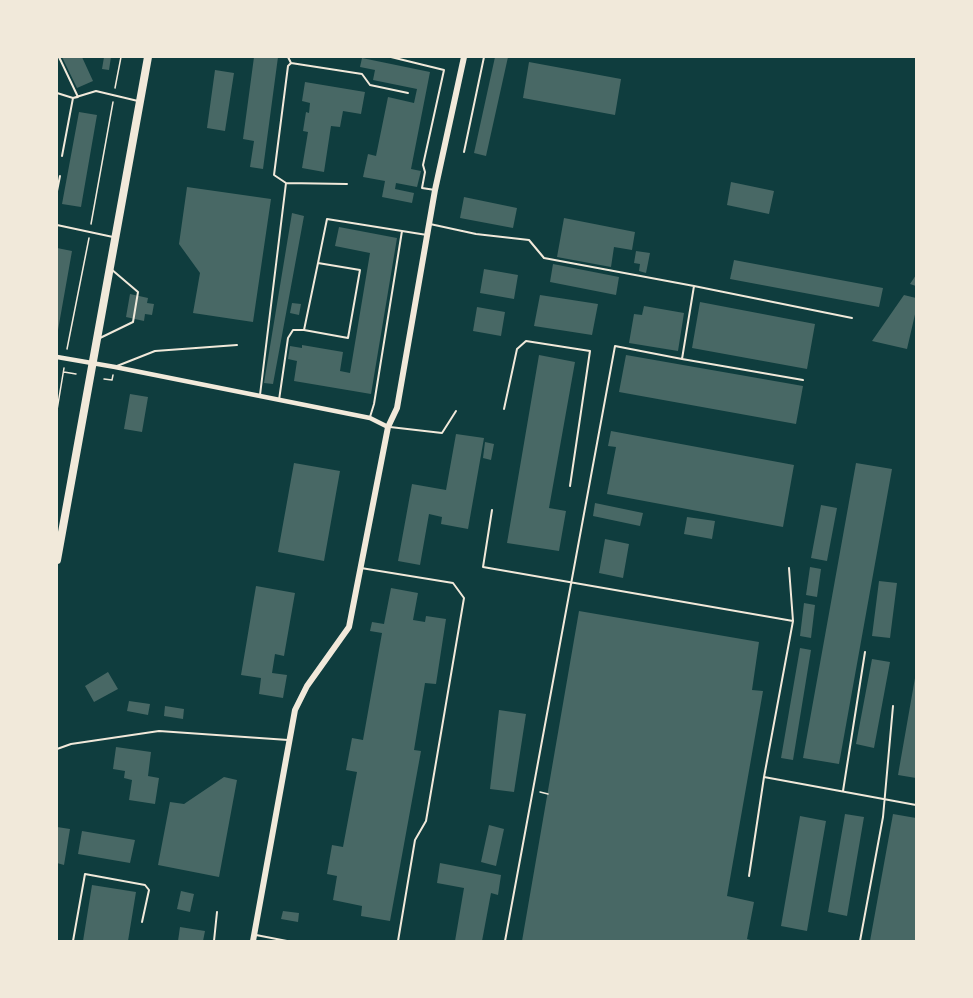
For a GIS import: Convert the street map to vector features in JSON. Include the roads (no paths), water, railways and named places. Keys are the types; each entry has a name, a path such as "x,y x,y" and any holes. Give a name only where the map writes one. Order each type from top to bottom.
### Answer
{"main road":[{"path":"57,560 148,57"}],"street":[{"path":"253,938 295,710 307,686 349,627 388,427 397,408 435,190 464,57"},
{"path":"57,357 370,418 388,427"}],"lane":[{"path":"59,57 78,98"},
{"path":"288,57 291,63"},
{"path":"391,57 444,70 423,165 425,172 422,188 435,190"},
{"path":"464,152 484,57"},
{"path":"291,63 362,74 370,84 408,93"},
{"path":"291,63 288,66 274,175 286,183 347,184"},
{"path":"57,93 78,98 96,92 140,102"},
{"path":"62,156 73,98"},
{"path":"57,191 60,176"},
{"path":"260,395 286,183"},
{"path":"304,330 327,219 428,235"},
{"path":"430,224 476,234 529,240 544,258 852,318"},
{"path":"57,225 116,238"},
{"path":"370,418 402,231"},
{"path":"279,400 288,338 293,330 348,338 360,270 318,263"},
{"path":"97,339 133,322 138,292 110,268"},
{"path":"682,359 694,286"},
{"path":"504,409 517,349 526,341 590,351 570,486"},
{"path":"115,367 155,351 237,345"},
{"path":"505,941 615,346 803,380"},
{"path":"388,427 442,433 456,411"},
{"path":"492,510 483,567 793,621"},
{"path":"359,568 453,583 464,598 426,821 415,840 398,941"},
{"path":"749,876 764,777 793,621 789,568"},
{"path":"843,791 866,652"},
{"path":"860,941 885,800 893,706"},
{"path":"57,749 71,744 159,731 288,740"},
{"path":"764,777 916,805"},
{"path":"73,941 86,874 145,885 148,890 142,922"},
{"path":"214,941 218,912"},
{"path":"253,938 287,941"}]}
